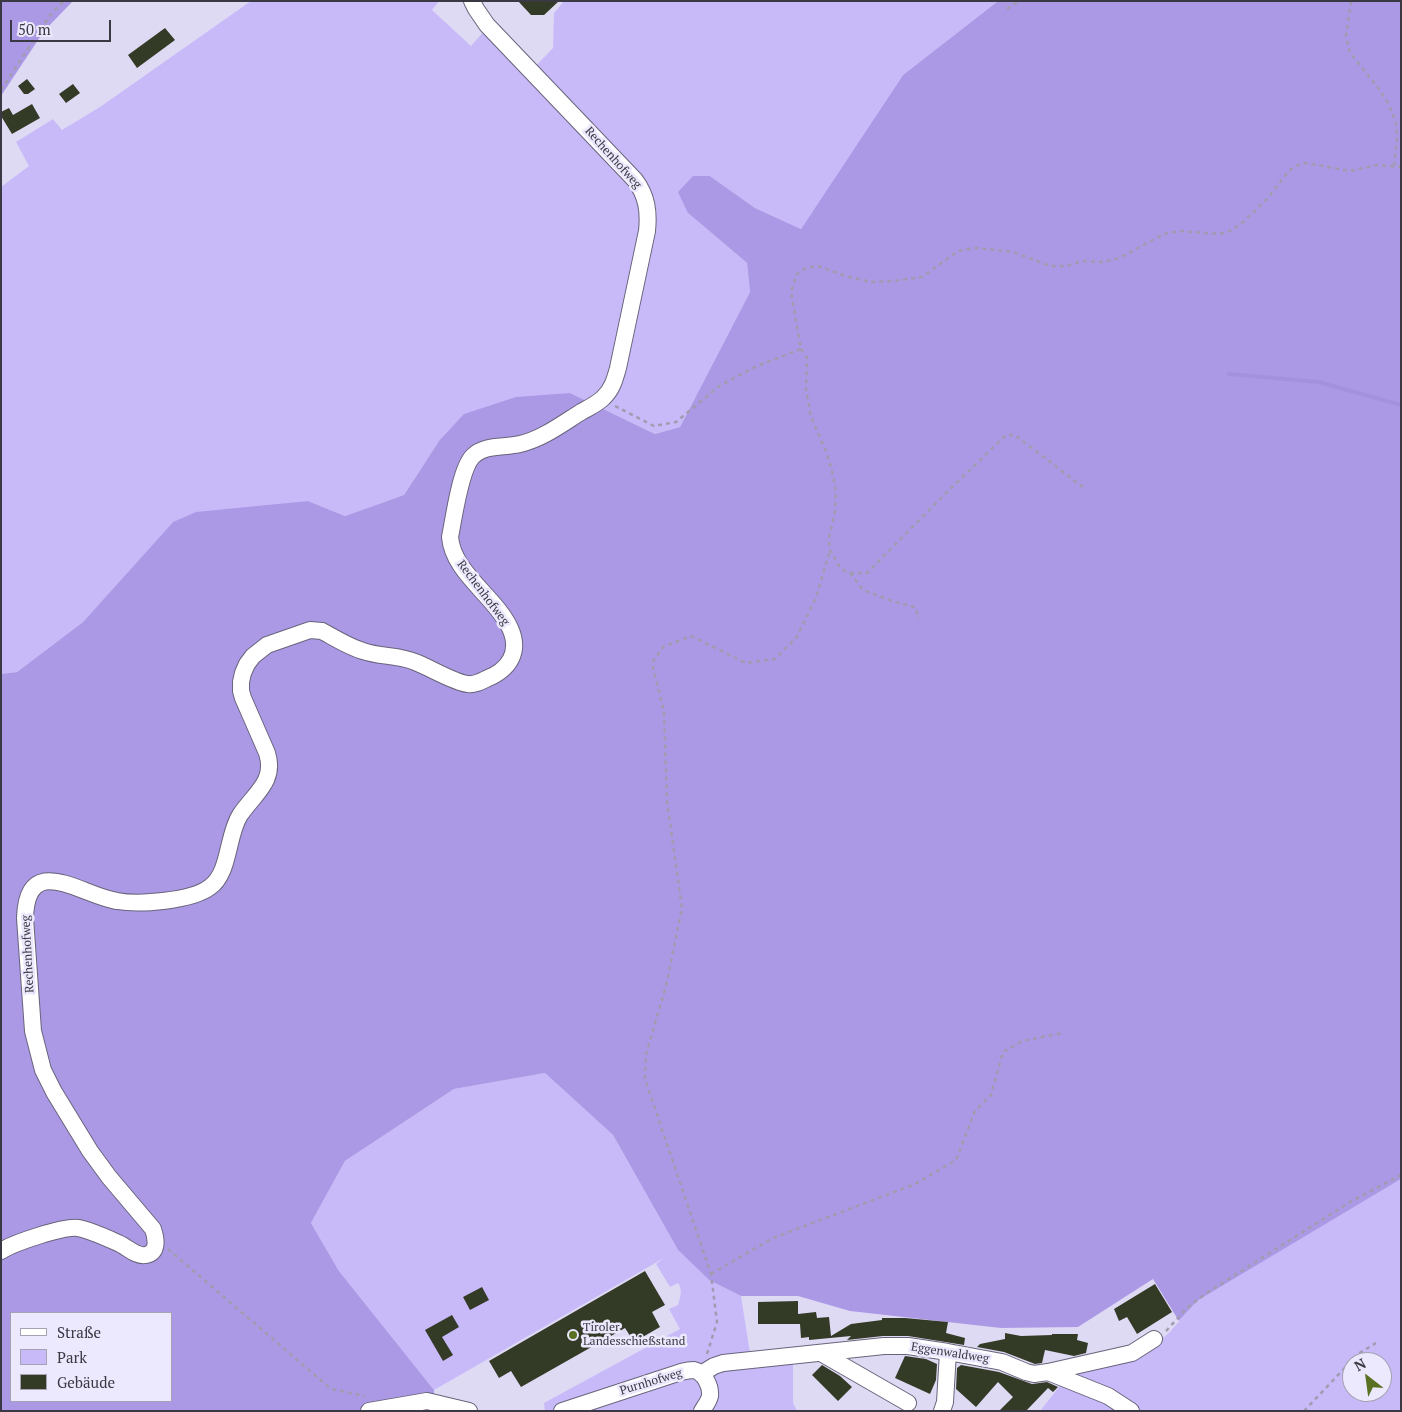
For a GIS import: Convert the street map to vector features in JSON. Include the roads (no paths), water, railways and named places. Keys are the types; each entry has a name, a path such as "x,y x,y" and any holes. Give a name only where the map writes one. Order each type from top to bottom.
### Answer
{"street":[{"name":"Rechenhofweg","path":"1,1251 10,1246 67,1228 78,1228 95,1234 117,1242 139,1254 146,1255 153,1250 156,1244 156,1236 153,1229 127,1200 90,1151 54,1092 43,1070 33,1031 25,918 28,895 40,883 52,881 111,900 131,903 175,899 193,895 204,891 214,883 221,872 237,820 266,780 270,771 267,753 241,691 241,682 247,664 253,656 267,645 316,629 364,652 414,661 464,684 478,683 496,676 510,661 513,654 514,639 505,619 458,561 451,544 450,537 463,477 472,456 483,449 519,444 540,436 603,399 608,393 616,377 646,231 647,210 644,194 635,180 487,25 472,1"},
{"path":"1048,1372 1132,1353 1154,1339"},
{"name":"Eggenwaldweg","path":"701,1374 723,1363 884,1346 908,1346 1002,1362 1034,1374 1048,1372 1108,1396 1131,1411"},
{"path":"942,1411 945,1402 948,1352"},
{"path":"821,1353 908,1403"},
{"name":"Purnhofweg","path":"562,1411 681,1372 693,1370 706,1379 710,1391 702,1411"},
{"path":"368,1404 427,1401 469,1411"}],"waterway":[{"path":"1229,374 1319,382 1401,405"}],"place":[{"name":"Tiroler Landesschießstand","path":"573,1335"}]}
